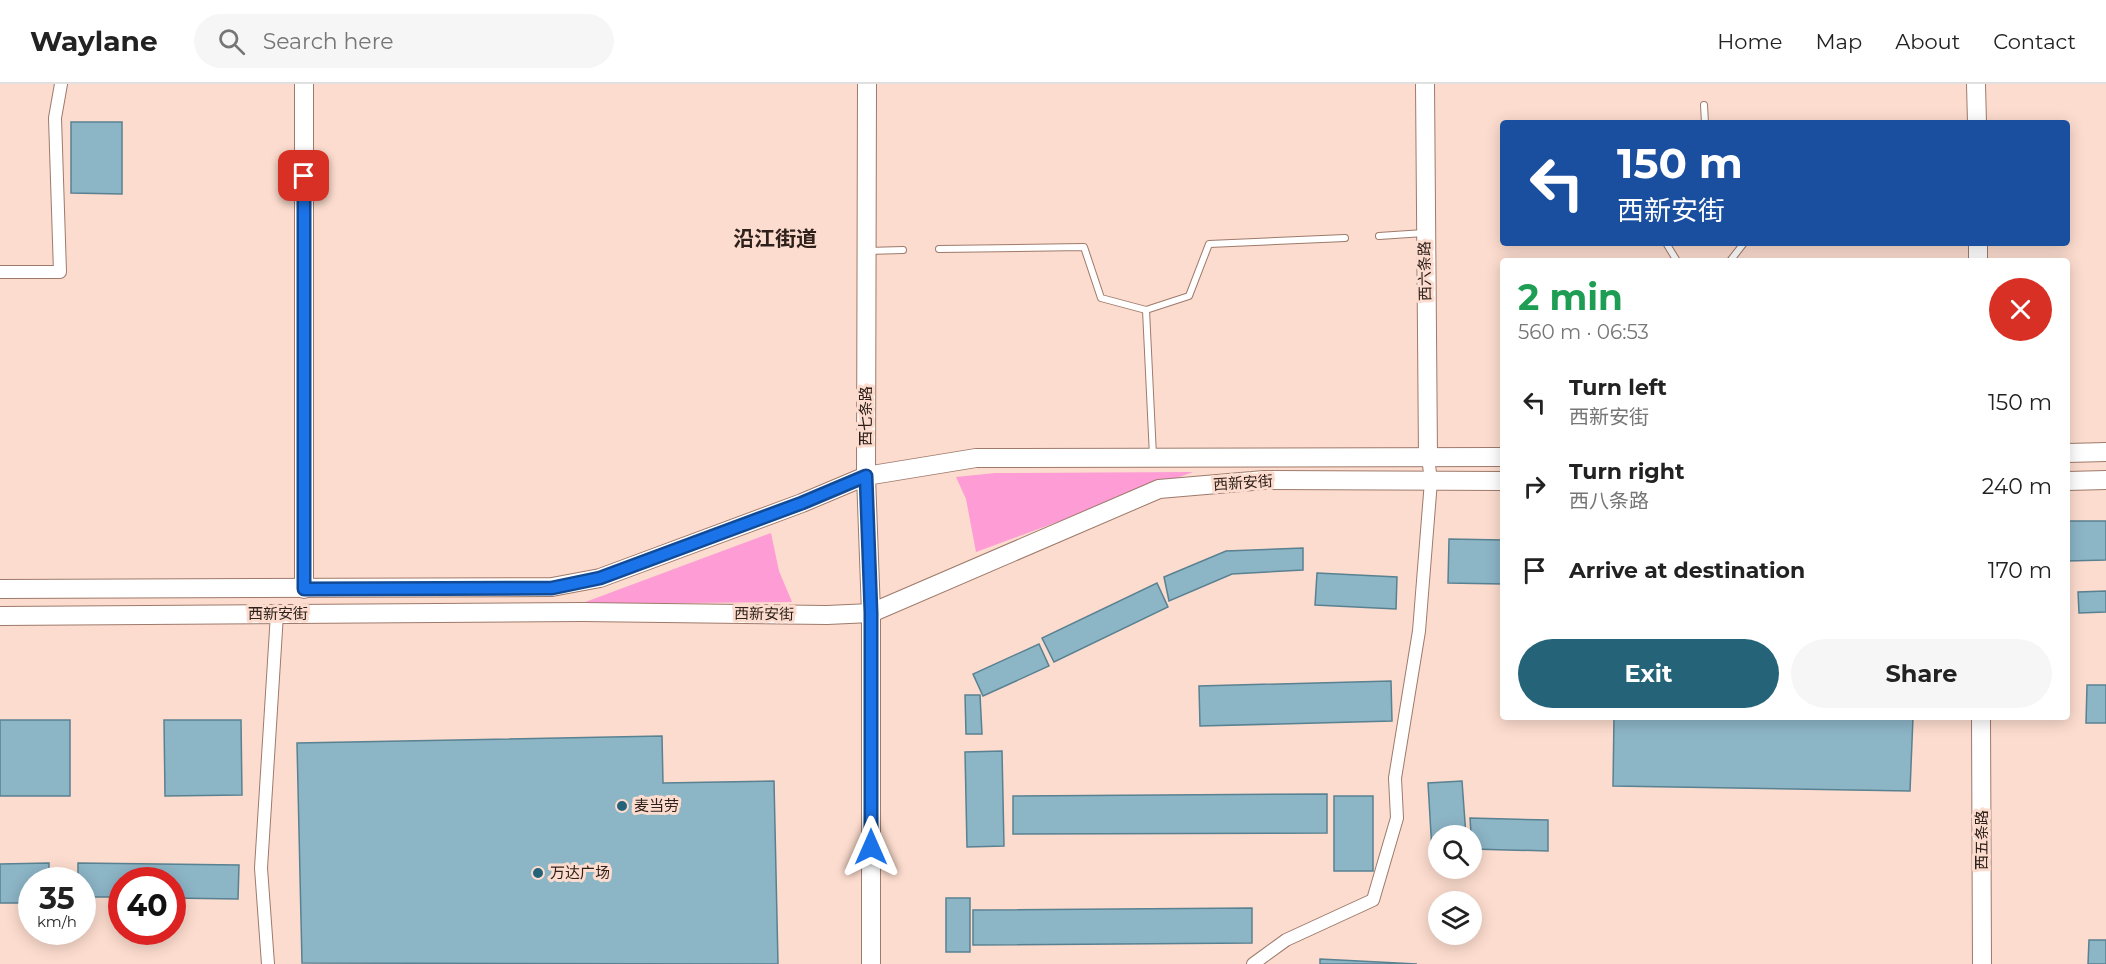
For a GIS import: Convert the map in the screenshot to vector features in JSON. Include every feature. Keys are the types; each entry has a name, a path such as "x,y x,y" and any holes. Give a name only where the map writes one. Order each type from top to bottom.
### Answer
{"main road":[{"path":"304,84 304,589"},
{"name":"西七条路","path":"867,84 866,476 871,613 871,964"},
{"name":"西六条路","path":"1425,84 1428,457"},
{"path":"1976,84 1977,120"},
{"path":"2070,453 2106,452"},
{"name":"西新安街","path":"0,589 552,588 600,578 802,503 866,476 976,458 1500,457"},
{"name":"西新安街","path":"0,616 583,612 827,615 871,613 1159,489 1264,480 1500,481"},
{"path":"2070,481 2106,480"},
{"name":"西五条路","path":"1982,720 1982,964"}],"street":[{"path":"0,272 60,272 56,117 61,84"},
{"path":"1253,964 1286,940 1373,900 1397,818 1395,778 1419,632 1431,481 1428,457"},
{"path":"268,964 261,868 277,614"}],"lane":[{"path":"1704,105 1705,120"},
{"path":"1379,236 1425,233"},
{"path":"939,249 1084,247 1101,298 1146,310 1189,296 1209,244 1345,238"},
{"path":"1732,258 1742,246"},
{"path":"867,250 903,250"},
{"path":"1146,310 1153,458"}],"shaded area":[{"path":"1193,472 976,552 966,499 956,477 995,473"},
{"path":"771,533 779,571 792,602 580,604"}],"building":[{"path":"71,122 122,122 122,194 71,193"},
{"path":"2070,521 2106,521 2106,560 2070,561"},
{"path":"1449,539 1500,540 1500,584 1448,583"},
{"path":"1303,548 1303,570 1232,574 1169,601 1164,577 1226,551"},
{"path":"1317,573 1397,577 1396,609 1315,605"},
{"path":"1157,583 1168,607 1054,662 1042,638"},
{"path":"2106,591 2106,612 2079,613 2078,592"},
{"path":"1039,644 1049,666 983,696 973,674"},
{"path":"1391,681 1392,721 1200,726 1199,686"},
{"path":"2087,685 2106,685 2106,723 2086,723"},
{"path":"965,695 980,695 982,734 966,734"},
{"path":"0,720 70,720 70,796 0,796"},
{"path":"164,720 241,720 242,795 165,796"},
{"path":"1614,720 1913,720 1910,791 1613,786"},
{"name":"万达广场","path":"662,736 663,783 774,781 778,964 302,963 297,743"},
{"path":"1002,751 1004,846 967,847 965,752"},
{"path":"1462,781 1465,825 1430,825 1428,783"},
{"path":"1327,794 1327,833 1013,834 1013,796"},
{"path":"1334,796 1373,796 1373,871 1334,871"},
{"path":"1470,818 1548,820 1548,851 1482,849 1482,825 1470,825"},
{"path":"49,863 49,867 18,867 18,903 0,903 0,864"},
{"path":"78,863 239,865 238,899 186,898 186,867 108,867 108,897 96,897 96,867 78,867"},
{"path":"946,898 970,898 970,952 946,952"},
{"path":"1252,908 1252,943 973,945 973,910"},
{"path":"2089,940 2106,940 2106,964 2088,964"},
{"path":"1320,959 1417,964 1320,964"}],"place":[{"name":"麦当劳","path":"622,806"},
{"name":"万达广场","path":"538,873"}],"district":[{"name":"沿江街道","path":"775,239"}],"route":[{"path":"304,176 304,589 552,588 600,578 802,503 866,476 871,613 871,847"}]}
